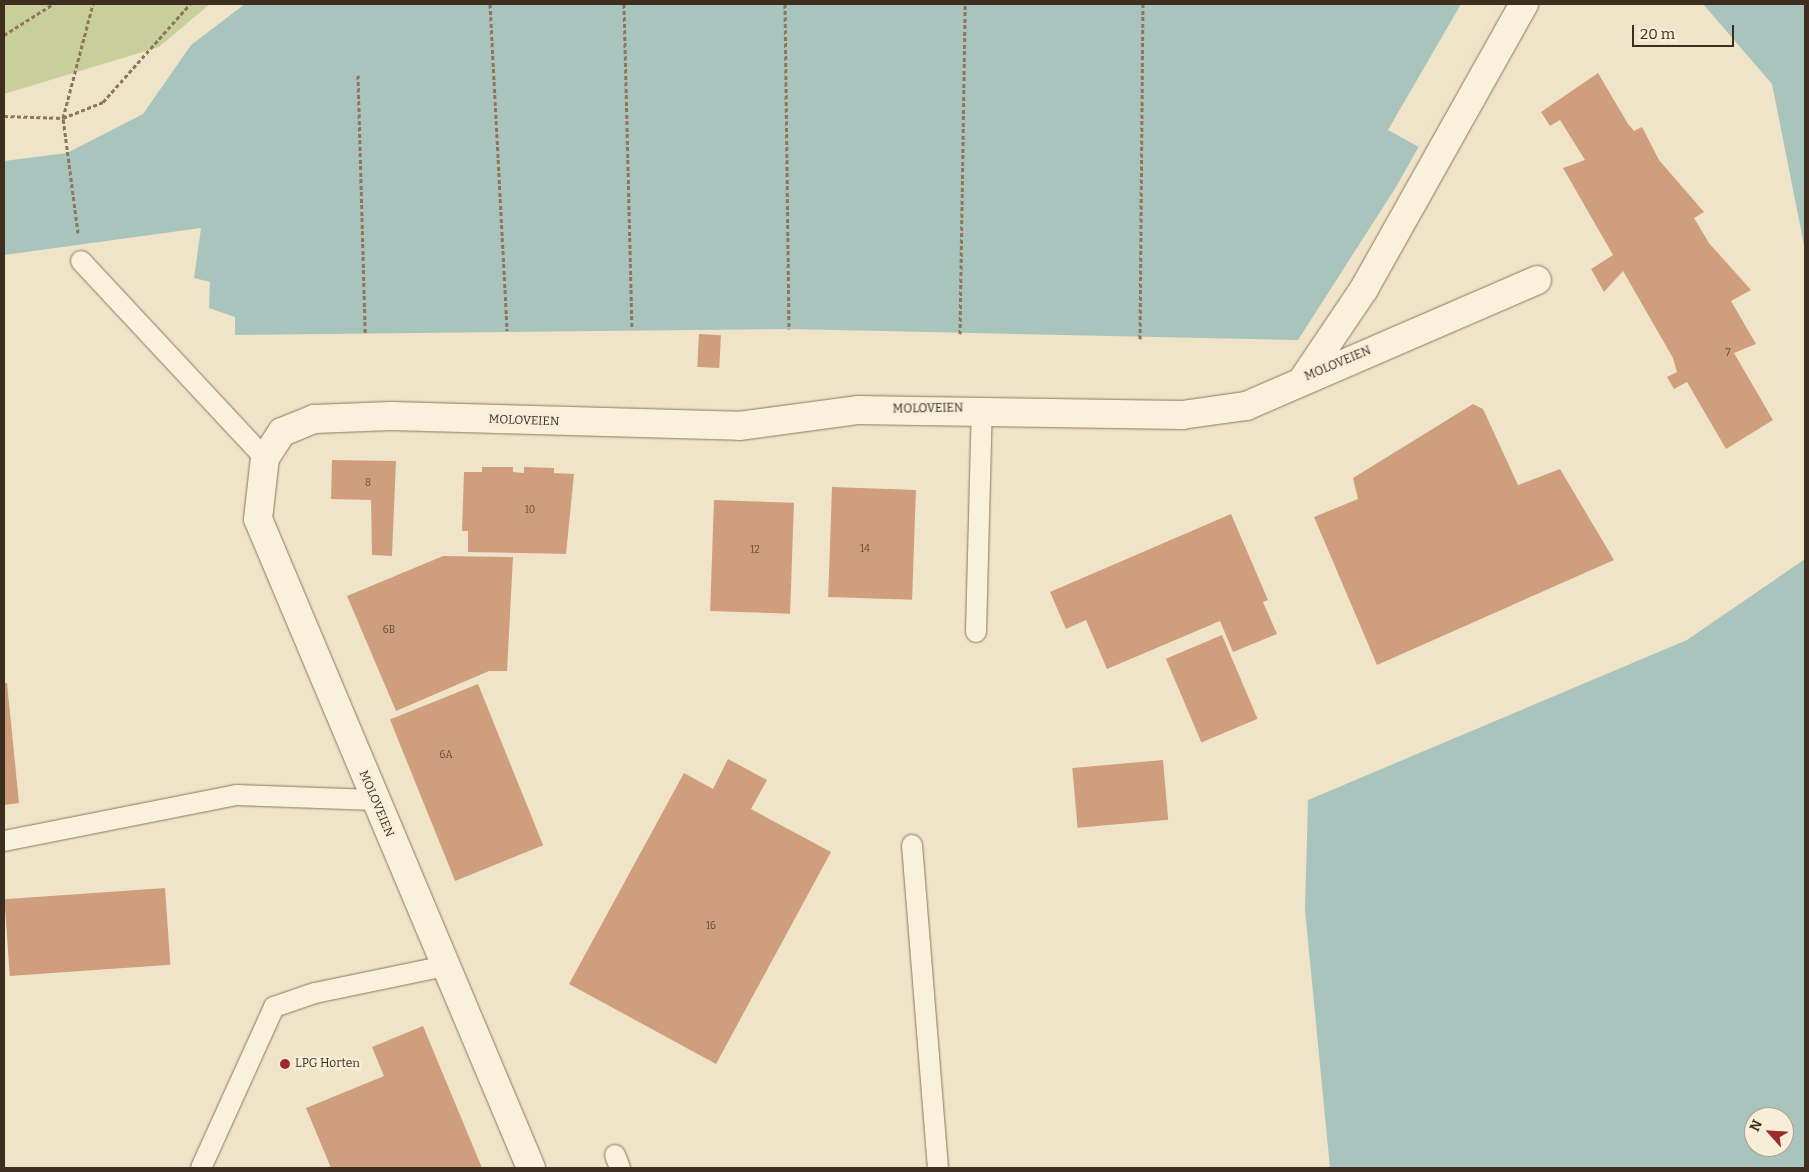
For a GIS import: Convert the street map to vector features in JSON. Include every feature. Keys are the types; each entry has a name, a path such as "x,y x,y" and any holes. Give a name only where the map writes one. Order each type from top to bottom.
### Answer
{"street":[{"path":"1303,379 1368,280 1524,4"},
{"name":"MOLOVEIEN","path":"531,1168 374,800 258,519 265,458 282,432 314,419 391,416 739,426 859,410 982,409 1182,415 1246,406 1303,379 1537,280"}],"lane":[{"path":"81,261 265,458"},
{"path":"976,632 982,409"},
{"path":"4,841 236,795 374,800"},
{"path":"912,845 938,1168"},
{"path":"201,1168 274,1007 315,992 445,966"}],"path":[{"path":"4,35 53,4"},
{"path":"81,261 63,118 93,4"},
{"path":"4,116 63,118 103,102 190,4"},
{"path":"490,4 507,331"},
{"path":"624,4 632,328"},
{"path":"785,4 789,329"},
{"path":"960,334 965,4"},
{"path":"1140,339 1142,4"},
{"path":"358,75 365,333"}],"green space":[{"path":"4,4 210,4 159,47 4,94"}],"water":[{"path":"245,4 1499,5 1396,187 1298,340 789,329 235,335 235,317 209,308 210,282 194,278 201,228 4,255 4,161 67,153 143,114 191,45"},
{"path":"1703,4 1805,4 1805,250 1772,84"},
{"path":"1805,559 1805,1168 1330,1168 1305,910 1308,800 1687,640"}],"pier":[{"path":"1461,4 1499,5 1419,147 1388,130"}],"building":[{"path":"1598,73 1628,124 1634,131 1642,127 1659,160 1704,212 1694,218 1709,243 1751,290 1731,301 1756,344 1734,353 1773,420 1726,449 1687,382 1674,389 1667,377 1677,372 1673,358 1623,271 1604,292 1591,269 1613,255 1563,168 1585,160 1560,120 1550,126 1541,112"},
{"path":"699,334 721,335 719,368 697,367"},
{"path":"1473,404 1483,409 1518,485 1560,469 1614,560 1377,665 1314,517 1358,499 1353,478"},
{"path":"332,460 396,461 392,556 372,555 371,500 331,499"},
{"path":"482,467 513,467 513,472 524,473 524,467 554,468 554,473 574,474 566,554 468,552 468,531 462,531 464,472 482,472"},
{"path":"832,487 916,490 912,600 828,597"},
{"path":"714,500 794,503 790,614 710,611"},
{"path":"1231,514 1268,600 1263,602 1277,634 1233,652 1220,621 1107,669 1086,620 1066,629 1050,592"},
{"path":"443,556 513,557 507,671 489,671 396,711 347,596"},
{"path":"1222,635 1258,719 1201,743 1166,659"},
{"path":"4,683 7,683 19,803 4,805"},
{"path":"478,684 543,845 455,881 390,720"},
{"path":"728,759 767,780 751,809 831,852 716,1064 569,984 684,773 713,789"},
{"path":"1163,760 1168,820 1078,828 1072,768"},
{"path":"165,888 170,965 10,976 4,899"},
{"path":"423,1026 482,1168 331,1168 306,1108 384,1076 372,1047"}],"place":[{"name":"LPG Horten","path":"285,1064"}]}
